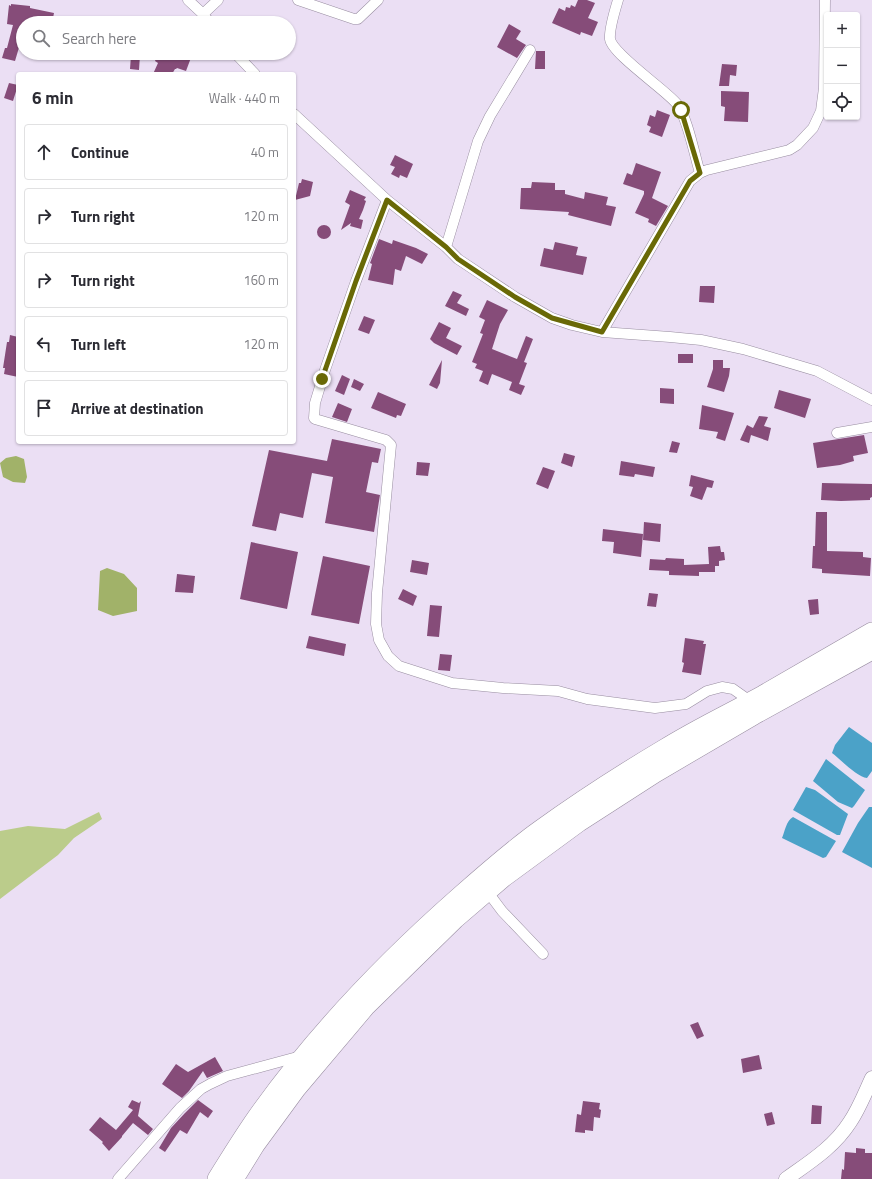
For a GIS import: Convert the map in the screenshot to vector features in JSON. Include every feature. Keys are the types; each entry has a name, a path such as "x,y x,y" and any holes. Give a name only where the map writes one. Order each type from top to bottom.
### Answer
{"highway":[{"path":"217,1179 257,1117 303,1056 360,992 396,955 441,913 514,850 541,829 594,793 665,748 872,632"},
{"path":"234,1179 255,1145 296,1089 366,1006 487,891 579,822 655,773 754,714 872,650"}],"street":[{"path":"188,0 203,14 218,0"},
{"path":"298,0 354,19 358,19 378,0"},
{"path":"618,0 610,34 612,43 649,80 677,104 684,116 700,173"},
{"path":"602,332 690,181 700,173 707,170 789,150 797,145 813,128 821,111 824,88 825,0"},
{"path":"446,247 478,141 490,116 530,50"},
{"path":"241,60 252,72"},
{"path":"296,116 387,200 446,247 458,259 515,297 552,318 602,332 670,336 701,340 743,349 817,371 872,400"},
{"path":"387,200 356,281 325,370 315,403 314,418 386,440 391,445 377,593 376,624 379,640 388,656 399,666 452,683 558,691 587,699 618,704 654,708 686,704 722,686 733,689 750,701"},
{"path":"837,434 872,427"},
{"path":"487,891 502,911 543,954"},
{"path":"118,1179 180,1108 201,1089 228,1076 303,1056"},
{"path":"786,1179 825,1151 840,1136 851,1122 872,1078"}],"green space":[{"path":"16,456 24,459 27,477 25,483 13,482 3,477 0,463 6,458"},
{"path":"107,568 124,574 137,588 137,611 113,616 98,610 100,571"},
{"path":"99,812 102,819 74,838 58,855 0,899 0,831 28,826 65,829"}],"water":[{"path":"849,727 872,743 872,771 867,778 858,775 832,753 835,745"},
{"path":"826,759 865,790 852,808 838,802 813,781"},
{"path":"806,787 815,790 848,814 840,835 837,835 793,810"},
{"path":"869,807 872,807 872,868 842,852 858,823"},
{"path":"793,817 836,841 826,857 823,858 782,838 787,824"}],"building":[{"path":"578,0 587,0 595,3 588,18 598,22 592,36 581,32 580,35 552,23 559,8 565,11 566,7 570,8 571,5 575,7"},
{"path":"11,4 30,6 30,8 54,13 53,16 16,16 15,61 2,58 5,48 7,48 13,25 7,24 9,5 11,6"},
{"path":"509,24 521,31 516,39 526,45 517,58 497,47"},
{"path":"536,51 545,51 545,69 535,69"},
{"path":"131,60 140,60 139,70 130,69"},
{"path":"190,60 186,71 177,68 173,72 154,72 158,63 155,61"},
{"path":"722,64 737,65 736,76 730,75 729,86 719,86"},
{"path":"9,83 16,85 16,91 13,101 4,98"},
{"path":"721,91 749,92 748,122 724,121 725,107 721,106"},
{"path":"657,110 670,115 662,137 649,132 651,127 647,125 650,115 655,117"},
{"path":"395,155 413,164 407,178 400,175 399,178 391,174 395,167 390,165"},
{"path":"636,163 661,172 652,198 668,206 656,226 648,222 649,219 635,213 644,191 623,184 627,173 632,175"},
{"path":"302,179 313,182 310,196 296,200 299,183 301,183"},
{"path":"532,182 555,183 555,190 565,190 565,194 584,199 585,192 608,197 606,205 616,207 611,226 568,215 569,212 520,209 521,188 531,188"},
{"path":"350,190 366,197 364,200 366,201 359,219 363,220 361,229 350,226 351,223 341,230 350,205 345,202"},
{"path":"324,225 329,227 331,232 329,237 324,239 319,237 317,232 319,227"},
{"path":"379,239 392,244 393,240 428,254 422,264 406,256 401,271 395,269 393,285 368,280 372,264 370,263"},
{"path":"555,242 578,247 576,255 587,257 583,275 540,266 544,248 553,250"},
{"path":"700,286 715,286 714,303 699,302"},
{"path":"453,291 462,295 457,303 469,309 466,316 445,306"},
{"path":"487,300 508,310 500,324 492,349 517,359 526,336 533,339 524,362 527,363 519,384 525,386 521,395 509,390 512,382 492,374 488,385 479,381 483,371 475,368 477,364 472,362 483,334 480,333 485,320 479,317"},
{"path":"364,316 375,320 369,334 358,330"},
{"path":"439,322 451,328 446,338 462,346 457,355 434,343 430,339"},
{"path":"10,335 16,336 16,377 4,374 5,368 3,368 7,342 9,342"},
{"path":"678,354 693,354 693,363 678,363"},
{"path":"442,360 440,383 437,389 429,385"},
{"path":"713,360 723,360 723,368 730,368 724,392 707,387 713,369"},
{"path":"342,375 350,379 344,395 335,391"},
{"path":"354,379 364,384 360,391 351,387"},
{"path":"660,388 674,389 674,404 660,403"},
{"path":"779,390 811,399 805,418 774,408"},
{"path":"378,392 406,404 401,416 397,415 396,418 371,408"},
{"path":"338,403 352,409 347,422 332,417"},
{"path":"702,405 734,413 725,441 716,438 718,432 699,429"},
{"path":"759,416 768,417 764,426 771,428 768,441 751,435 749,443 740,440 747,425 753,428"},
{"path":"864,435 868,453 853,456 854,461 840,465 817,468 813,443"},
{"path":"332,439 381,449 378,463 372,462 366,492 380,495 374,532 325,523 333,477 312,473 303,518 280,513 276,531 252,526 269,450 327,461"},
{"path":"672,441 680,443 677,453 669,452"},
{"path":"564,453 575,456 572,467 561,463"},
{"path":"621,461 655,467 653,477 635,474 634,477 619,475"},
{"path":"417,462 430,463 428,476 416,475"},
{"path":"543,467 555,471 548,489 536,484"},
{"path":"691,475 714,481 712,488 707,487 702,500 690,496 693,487 689,486"},
{"path":"822,483 872,484 872,497 870,500 821,500"},
{"path":"816,512 827,512 827,551 863,552 863,557 871,558 870,576 822,573 822,569 812,568 813,546 815,546"},
{"path":"644,522 661,524 660,542 643,540"},
{"path":"603,529 643,534 641,557 613,553 614,542 602,541"},
{"path":"251,542 298,552 287,609 240,599"},
{"path":"720,546 721,552 724,552 725,560 719,561 719,566 715,566 715,572 699,572 699,576 669,575 669,571 649,570 650,559 684,559 684,565 709,564 708,547"},
{"path":"323,556 370,566 359,624 311,615"},
{"path":"412,560 429,563 427,575 410,572"},
{"path":"177,574 195,576 193,593 175,592"},
{"path":"403,589 417,596 413,606 398,599"},
{"path":"649,593 658,594 656,607 647,606"},
{"path":"818,599 819,614 810,615 808,600"},
{"path":"430,605 442,606 439,637 427,636"},
{"path":"309,636 346,644 344,656 306,648"},
{"path":"685,638 704,641 703,644 706,644 701,675 682,672 684,663 682,662"},
{"path":"440,654 452,655 450,671 438,670"},
{"path":"698,1022 704,1036 697,1039 690,1025"},
{"path":"759,1055 762,1069 743,1073 741,1059"},
{"path":"215,1057 223,1071 207,1078 203,1071 189,1091 182,1098 162,1084 176,1064 188,1072"},
{"path":"132,1100 139,1103 141,1101 138,1116 153,1129 148,1135 133,1123 109,1151 102,1143 103,1142 89,1130 100,1117 116,1130 133,1110 128,1107"},
{"path":"198,1100 213,1111 208,1118 200,1112 187,1134 180,1130 165,1152 159,1148 171,1128"},
{"path":"583,1101 600,1103 599,1109 601,1110 600,1118 594,1117 593,1131 585,1130 585,1133 575,1132 577,1114 581,1115"},
{"path":"812,1105 822,1106 821,1124 811,1124"},
{"path":"772,1112 775,1124 767,1126 764,1114"},
{"path":"856,1148 865,1149 865,1153 872,1153 872,1179 841,1179 842,1169 844,1170 845,1152 856,1153"}],"route":[{"path":"322,379 356,281 387,200 446,247 458,259 515,297 552,318 572,325 602,332 690,181 700,173 681,110"}]}
